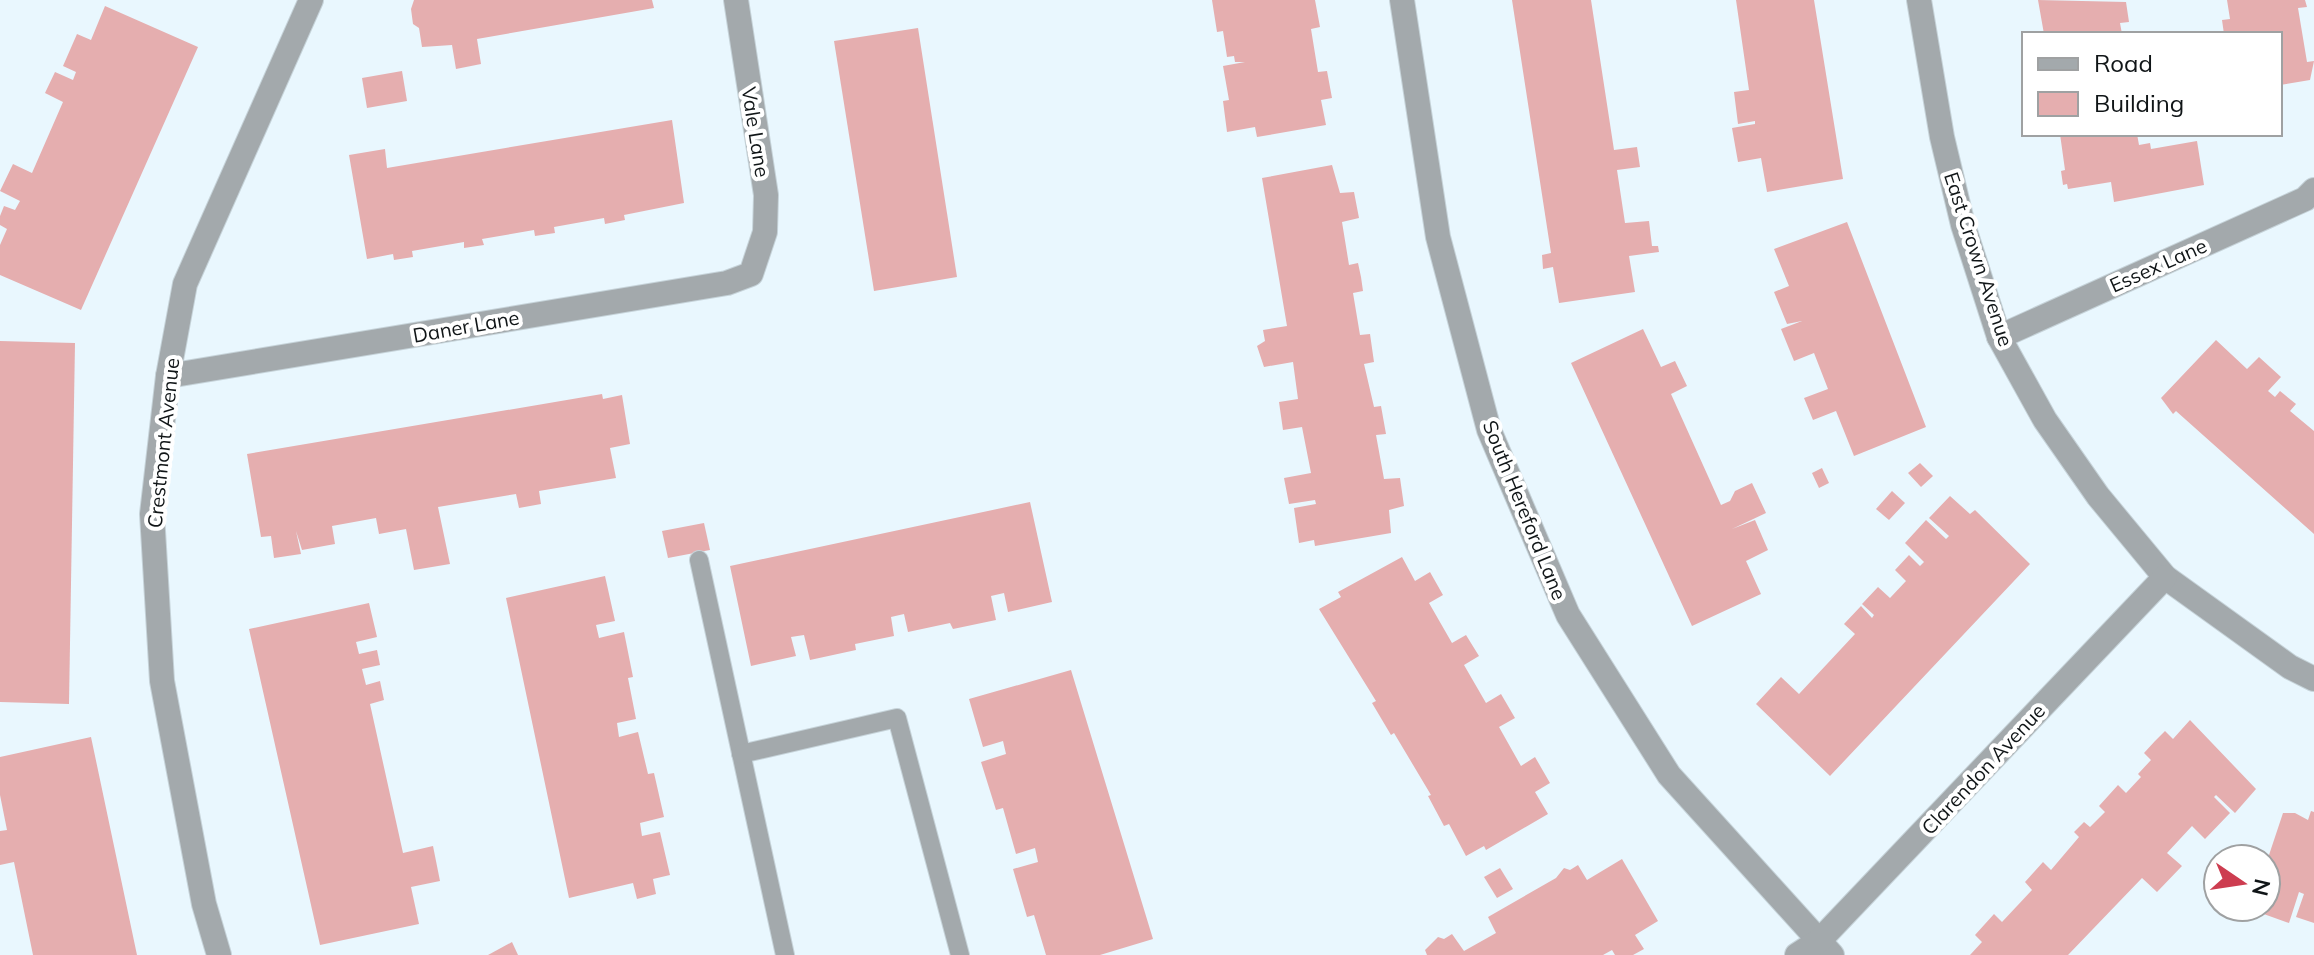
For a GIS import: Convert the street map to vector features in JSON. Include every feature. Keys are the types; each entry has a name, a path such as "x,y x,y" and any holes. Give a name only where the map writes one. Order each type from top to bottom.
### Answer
{"street":[{"name":"Crestmont Avenue","path":"219,955 204,904 162,681 152,514 168,376 185,284 311,0"},
{"name":"Vale Lane","path":"736,0 766,195 765,232 755,262"},
{"name":"South Hereford Lane","path":"1402,0 1438,237 1489,430 1568,615 1669,775 1826,948"},
{"name":"East Crown Avenue","path":"1919,0 1942,137 1963,225 1999,337 2045,420 2098,496 2165,577 2290,667 2314,679"},
{"name":"Essex Lane","path":"1999,337 2305,199 2314,190"},
{"name":"Daner Lane","path":"168,376 727,283 751,274 755,262"},
{"name":"Clarendon Avenue","path":"1797,955 1826,948 2165,577"}],"lane":[{"path":"699,560 785,955"},
{"path":"741,754 897,718 960,955"}],"building":[{"path":"414,0 652,0 654,8 477,39 481,64 456,69 452,45 422,47 419,28 413,24 411,9"},
{"path":"1212,0 1315,0 1320,27 1311,29 1318,72 1327,71 1332,98 1321,100 1326,125 1257,137 1255,127 1227,132 1223,101 1229,100 1223,66 1245,62 1235,62 1234,56 1227,57 1223,31 1217,32"},
{"path":"1512,0 1591,0 1614,150 1637,147 1640,167 1617,170 1625,223 1649,221 1652,246 1658,246 1659,252 1629,256 1635,292 1559,303 1553,267 1543,269 1542,255 1551,253"},
{"path":"1736,0 1814,0 1843,179 1767,192 1761,158 1738,162 1732,128 1755,124 1755,121 1738,124 1734,92 1749,90"},
{"path":"2038,0 2126,2 2129,22 2120,23 2122,32 2044,32"},
{"path":"2227,0 2305,0 2307,7 2298,8 2307,62 2314,61 2310,80 2282,85 2282,32 2224,32 2222,20 2230,19"},
{"path":"105,6 198,47 81,310 0,275 0,245 7,229 0,225 0,216 4,206 15,210 20,201 0,191 13,164 32,173 63,102 45,93 55,72 73,80 76,72 63,66 77,34 91,40"},
{"path":"918,28 957,277 874,291 834,41"},
{"path":"402,71 407,101 367,108 362,78"},
{"path":"672,120 684,203 624,215 625,220 605,224 604,218 554,227 555,233 535,236 534,230 482,239 484,245 464,248 464,242 412,251 413,257 394,260 393,254 367,259 349,155 385,149 387,168"},
{"path":"2060,136 2137,136 2139,145 2150,143 2151,149 2197,141 2204,185 2114,202 2111,182 2068,189 2067,184 2063,185 2061,171 2065,170"},
{"path":"1332,165 1340,193 1354,192 1359,218 1342,222 1349,265 1358,263 1361,277 1363,291 1353,293 1360,335 1370,334 1374,362 1364,364 1374,407 1381,406 1386,434 1376,435 1384,479 1400,478 1404,506 1389,510 1391,533 1315,546 1314,540 1299,543 1294,508 1316,504 1315,500 1289,504 1284,478 1311,473 1302,427 1283,430 1279,402 1298,399 1293,362 1264,367 1257,346 1265,341 1263,330 1287,326 1262,178"},
{"path":"1847,222 1926,427 1854,456 1836,411 1813,420 1804,398 1828,389 1814,353 1794,361 1781,329 1802,321 1787,324 1774,292 1789,286 1774,249"},
{"path":"1643,329 1661,367 1675,361 1687,386 1671,394 1721,505 1730,501 1735,491 1752,483 1766,513 1732,529 1755,520 1768,550 1746,561 1761,594 1692,626 1571,363"},
{"path":"2216,340 2247,369 2259,357 2281,377 2268,391 2275,397 2280,391 2296,404 2290,411 2314,431 2314,534 2176,411 2173,414 2161,398"},
{"path":"0,341 75,343 69,704 0,702"},
{"path":"602,394 603,399 622,395 630,444 610,448 616,478 539,491 541,504 519,508 516,494 438,507 450,564 414,570 406,529 379,534 376,518 332,526 335,544 302,550 296,531 301,554 274,558 271,536 261,537 247,454"},
{"path":"1920,463 1933,476 1921,487 1908,473"},
{"path":"1822,468 1829,483 1819,488 1812,473"},
{"path":"1892,491 1905,503 1889,520 1876,509"},
{"path":"1950,496 1970,514 1975,510 2030,564 1830,776 1756,704 1781,677 1799,694 1855,634 1844,624 1861,606 1872,618 1874,615 1862,604 1878,587 1890,598 1906,581 1895,570 1909,555 1920,566 1924,562 1905,543 1926,520 1946,539 1949,536 1929,518"},
{"path":"1030,502 1052,602 1008,612 1004,593 991,596 996,620 953,629 950,623 908,632 904,614 891,617 894,636 855,644 856,650 810,660 804,635 791,637 796,656 751,666 730,566"},
{"path":"704,523 710,550 668,558 662,531"},
{"path":"1402,557 1415,581 1430,572 1443,595 1429,603 1452,643 1466,635 1479,656 1464,665 1486,703 1501,694 1515,718 1499,727 1521,766 1535,757 1550,783 1535,792 1548,814 1486,850 1484,846 1466,856 1449,824 1444,826 1428,796 1431,795 1394,733 1391,735 1372,703 1376,701 1319,609 1341,597 1338,592"},
{"path":"605,576 615,621 596,625 599,638 624,632 633,677 628,678 636,719 617,723 619,737 638,732 648,774 654,773 664,817 640,823 642,836 660,832 670,875 653,879 656,894 637,899 633,883 569,898 506,598"},
{"path":"369,603 377,637 356,642 359,654 377,650 380,665 362,669 366,685 380,681 384,700 370,704 403,853 433,846 440,881 411,887 419,924 320,945 249,629"},
{"path":"1071,670 1153,939 1100,955 1046,955 1034,915 1027,917 1013,869 1038,862 1035,848 1016,854 1003,808 996,810 981,762 1006,754 1003,741 983,747 969,699"},
{"path":"2190,720 2256,789 2235,813 2216,795 2214,797 2230,813 2205,839 2192,826 2167,853 2182,866 2157,892 2142,878 2068,955 1970,955 1982,942 1975,935 1994,914 2002,922 2032,890 2025,882 2043,862 2051,870 2079,837 2074,832 2084,822 2090,827 2105,812 2099,806 2118,785 2126,793 2141,777 2138,774 2151,760 2144,753 2155,741 2165,731 2173,739"},
{"path":"91,737 137,955 33,955 14,862 0,865 0,831 7,830 0,795 0,757"},
{"path":"2311,811 2314,812 2314,923 2296,917 2304,894 2299,892 2289,923 2282,920 2282,843 2273,843 2283,813 2295,813 2308,820"},
{"path":"1622,859 1658,921 1635,935 1644,949 1633,955 1615,955 1612,950 1603,955 1427,955 1425,950 1438,937 1444,939 1452,934 1464,951 1496,933 1488,917 1556,878 1564,868 1570,870 1578,865 1587,880"},
{"path":"1500,868 1513,889 1497,898 1484,877"},
{"path":"512,942 518,955 488,955"}]}
